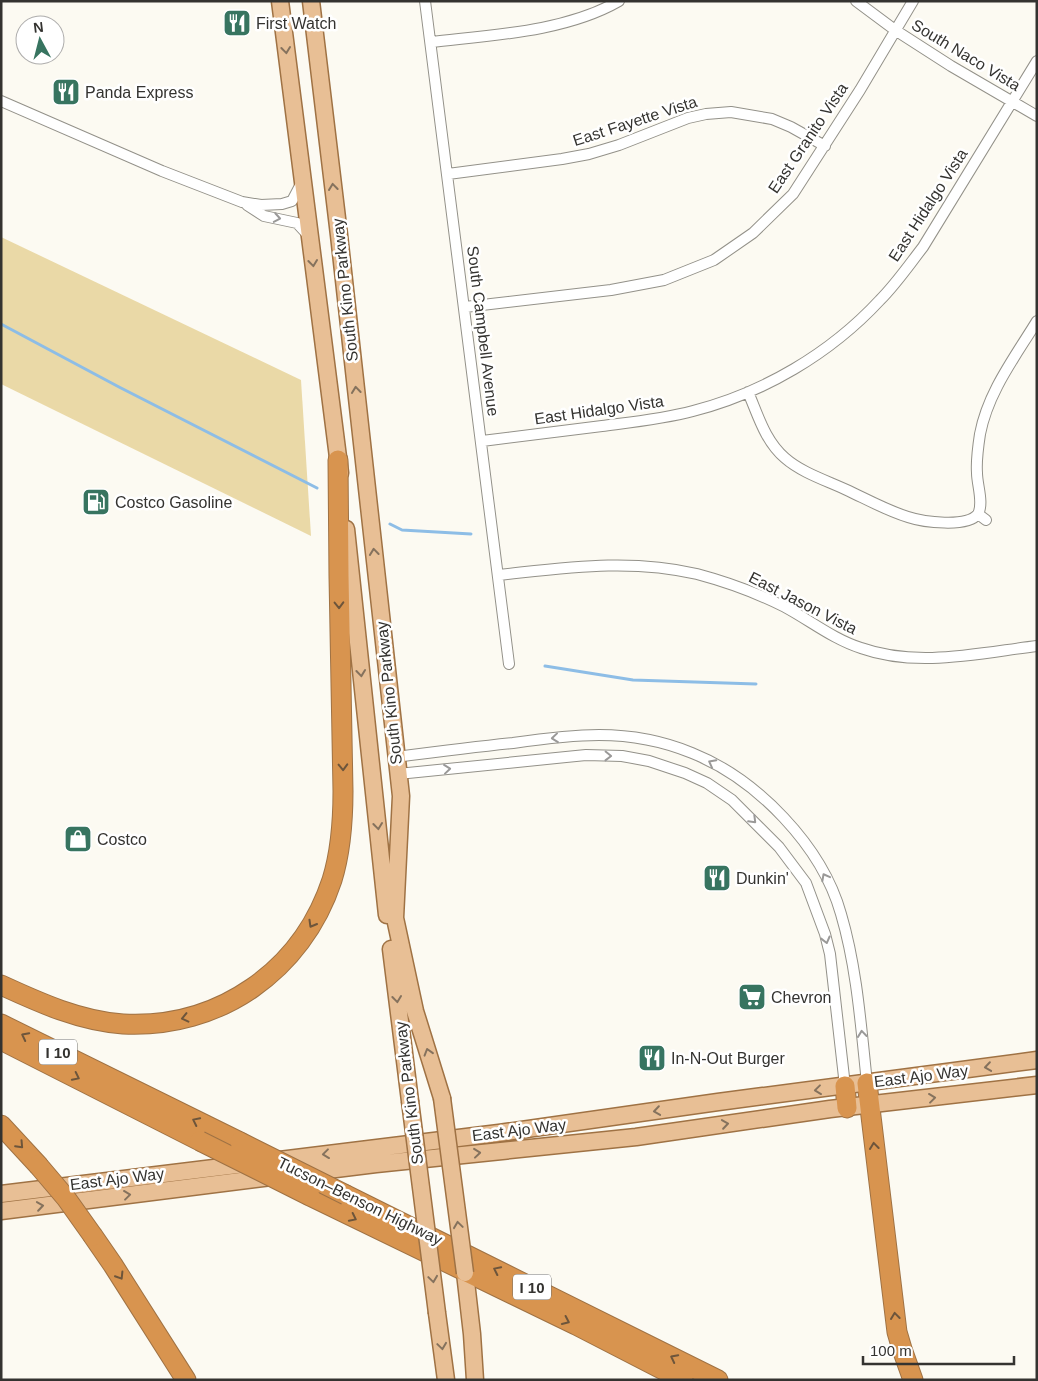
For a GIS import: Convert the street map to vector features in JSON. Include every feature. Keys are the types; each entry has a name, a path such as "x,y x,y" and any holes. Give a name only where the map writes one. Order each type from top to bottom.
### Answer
{"highway":[{"path":"1,985 54,1008 98,1020 133,1024 175,1020 214,1009 246,993 279,967 309,931 322,906 332,879 340,845 342,826 338,460"},
{"name":"Tucson–Benson Highway","path":"1,1024 718,1380"},
{"name":"Tucson–Benson Highway","path":"1,1040 310,1196 683,1380"},
{"path":"866,1083 897,1332 913,1380"},
{"path":"845,1086 847,1108"},
{"path":"1,1126 66,1198 113,1265 186,1380"}],"main road":[{"name":"South Kino Parkway","path":"280,1 338,460 370,760 410,1101 446,1380"},
{"name":"South Kino Parkway","path":"311,1 396,757 402,796 395,918 415,1011 442,1098 472,1334 474,1380"},
{"path":"325,358 352,356"},
{"path":"370,760 396,757"},
{"path":"372,777 398,774"},
{"name":"East Ajo Way","path":"1,1194 499,1133 1037,1060"},
{"name":"East Ajo Way","path":"1,1211 367,1165 636,1137 847,1108 1037,1085"}],"street":[{"name":"South Campbell Avenue","path":"426,1 509,664"},
{"path":"431,42 531,29 564,22 594,13 620,1"},
{"name":"South Naco Vista","path":"856,1 895,30 951,66 1037,116"},
{"name":"East Granito Vista","path":"465,307 610,290 664,280 714,260 753,233 793,194 825,146 913,1"},
{"name":"East Hidalgo Vista","path":"482,441 663,418 701,409 748,392 787,374 817,355 856,324 880,300 923,247 1011,100 1037,61"},
{"path":"1,101 162,171 242,202 264,216 297,222 310,237"},
{"name":"East Fayette Vista","path":"448,174 589,154 619,145 688,118 731,112 772,119 825,146"},
{"path":"242,202 261,205 282,204 292,201 302,180"},
{"path":"748,392 768,439 775,449 798,467 907,517 932,522 970,520 982,517 977,480 977,455 986,409 995,389 1037,321"},
{"name":"East Jason Vista","path":"498,576 601,564 640,566 695,574 719,580 765,598 846,642 878,654 896,657 943,658 1037,646"},
{"path":"396,757 559,737 599,735 631,737 662,743 693,753 736,776 774,808 796,832 816,861 831,889 841,913 848,942 859,1010 866,1083"},
{"path":"398,774 567,756 622,756 649,761 685,773 707,783 732,800 779,847 806,883 825,934 830,954 845,1086"}],"shaded area":[{"path":"1,237 301,380 311,536 1,384"}],"waterway":[{"path":"1,324 119,387 317,488"},
{"path":"390,524 402,530 471,534"},
{"path":"545,666 633,680 756,684"}],"place":[{"name":"First Watch","path":"237,23"},
{"name":"Panda Express","path":"66,92"},
{"name":"Costco Gasoline","path":"96,502"},
{"name":"Costco","path":"78,839"},
{"name":"Dunkin'","path":"717,878"},
{"name":"Chevron","path":"752,997"},
{"name":"In-N-Out Burger","path":"652,1058"}]}
